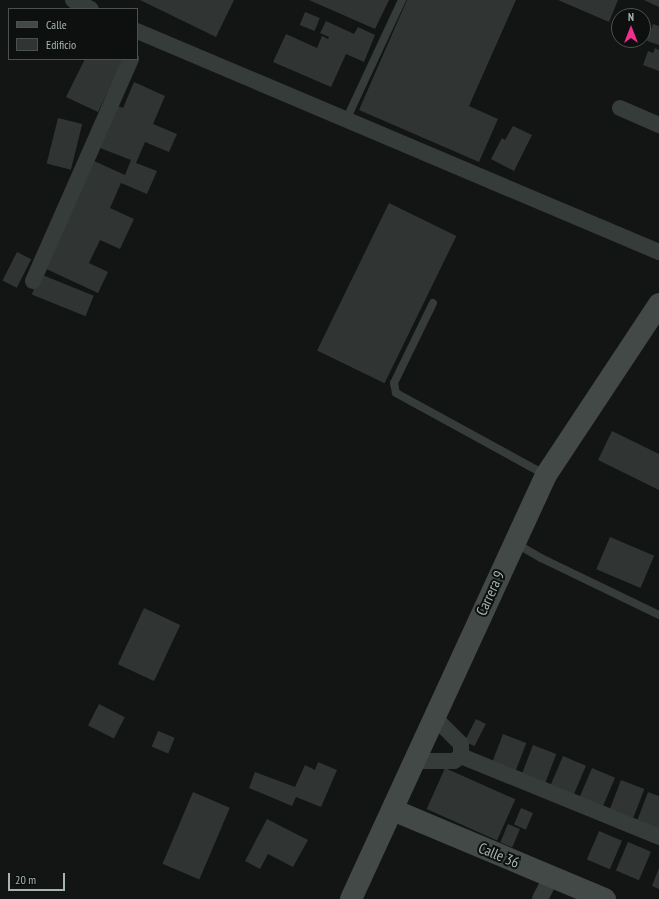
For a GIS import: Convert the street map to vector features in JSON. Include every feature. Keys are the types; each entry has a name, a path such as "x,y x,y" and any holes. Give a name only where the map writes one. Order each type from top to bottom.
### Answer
{"main road":[{"name":"Carrera 9","path":"351,899 415,761 433,716 546,475 659,304"},
{"name":"Calle 36","path":"393,810 605,899"}],"street":[{"path":"72,0 89,8"},
{"path":"139,37 346,120 659,252"},
{"path":"33,281 131,60"},
{"path":"620,108 659,125"},
{"path":"433,716 460,744 461,756"},
{"path":"415,761 454,761 461,756"},
{"path":"461,756 659,837"},
{"path":"540,899 551,877"}],"lane":[{"path":"346,120 402,0"},
{"path":"433,303 394,383 396,393 546,475"},
{"path":"514,542 541,558 659,615"}],"building":[{"path":"140,0 234,0 216,37"},
{"path":"309,0 389,0 375,29"},
{"path":"407,0 516,0 469,106 498,119 479,162 359,110"},
{"path":"558,0 618,0 615,8 611,8 611,17 609,22"},
{"path":"644,0 659,0 659,7"},
{"path":"305,12 320,18 315,31 300,25"},
{"path":"326,21 354,34 358,27 375,35 364,62 346,54 331,87 273,62 286,34 317,48 322,36 328,39 329,37 320,33"},
{"path":"653,24 659,26 659,45 651,42 651,30"},
{"path":"655,48 659,50 659,71 643,65 648,51 653,53"},
{"path":"84,60 124,60 98,112 66,97"},
{"path":"134,82 165,96 153,124 177,134 169,152 145,142 136,163 157,171 147,194 121,183 110,208 134,219 120,249 100,240 89,263 108,272 98,293 42,267 92,160 125,175 131,160 100,148 118,106 123,108"},
{"path":"58,118 82,124 71,170 47,164"},
{"path":"513,126 532,135 514,171 491,159 502,138 505,140"},
{"path":"389,203 456,236 385,383 317,350"},
{"path":"17,252 31,259 17,288 2,281"},
{"path":"40,274 94,296 86,316 32,294"},
{"path":"612,431 659,454 659,490 598,460"},
{"path":"610,537 654,556 641,588 596,569"},
{"path":"144,608 180,625 154,681 118,664"},
{"path":"99,704 125,717 114,739 88,725"},
{"path":"476,719 486,724 474,746 465,741"},
{"path":"158,731 175,738 168,754 152,747"},
{"path":"503,734 526,743 515,772 492,763"},
{"path":"533,745 556,754 545,783 522,774"},
{"path":"563,756 586,766 574,794 551,785"},
{"path":"318,762 337,770 321,807 296,797 292,806 249,788 255,772 295,787 305,765 315,770"},
{"path":"445,768 515,799 497,840 427,809"},
{"path":"592,768 615,778 603,806 580,797"},
{"path":"621,780 644,789 633,818 610,809"},
{"path":"193,792 230,808 199,879 163,864"},
{"path":"648,792 659,796 659,829 637,821"},
{"path":"521,808 533,813 526,830 514,825"},
{"path":"267,819 308,840 293,867 268,854 260,869 245,861"},
{"path":"508,824 520,829 512,847 500,842"},
{"path":"599,831 622,841 610,869 587,860"},
{"path":"628,842 651,852 639,880 616,871"},
{"path":"659,868 659,889 652,886"}]}
